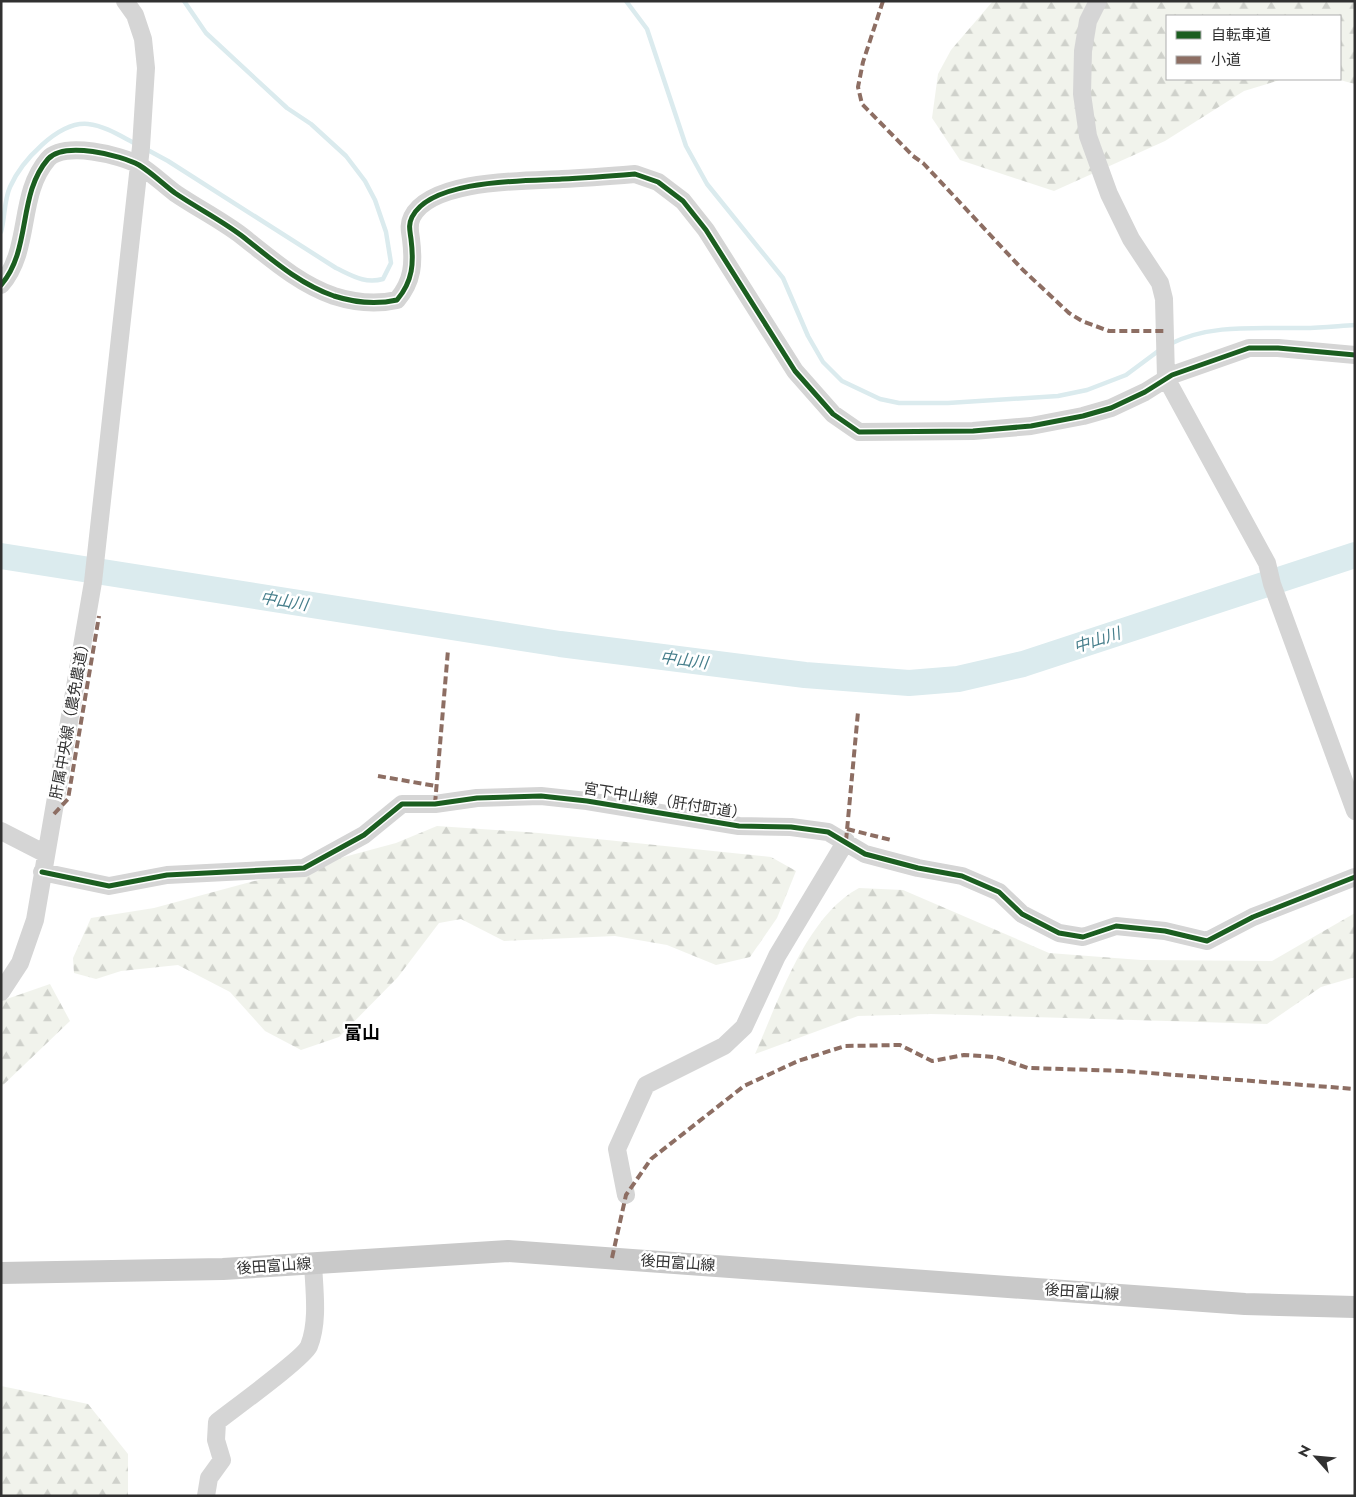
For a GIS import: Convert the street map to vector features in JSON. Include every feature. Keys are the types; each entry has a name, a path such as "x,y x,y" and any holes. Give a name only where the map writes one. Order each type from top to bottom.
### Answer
{"main road":[{"name":"後田富山線","path":"1,1273 223,1270 313,1262 508,1251 1245,1304 1355,1307"}],"street":[{"name":"肝属中央線（農免農道）","path":"42,872 93,582 138,164 146,68 143,39 135,15 125,1"},
{"path":"1098,1 1088,21 1083,51 1082,94 1088,136 1109,194 1131,238 1160,283 1164,299 1166,378 1267,563 1272,584 1355,811"},
{"path":"1,285 19,252 27,200 48,159 60,151 71,150 101,153 138,164 174,192 240,235 290,274 333,295 366,304 397,300 406,289 411,278 413,256 409,226 416,210 430,199 458,189 483,184 635,174 658,182 683,201 706,230 795,371 833,414 859,432 973,431 1031,426 1112,408 1145,392 1166,378 1249,348 1278,348 1355,355"},
{"name":"宮下中山線（肝付町道）","path":"42,872 109,886 167,875 304,868 364,835 402,804 435,804 477,798 541,796 587,801 739,826 791,827 828,832 865,854 918,868 962,876 999,892 1022,914 1059,933 1083,937 1116,926 1165,931 1207,941 1253,917 1355,877"},
{"path":"1,831 46,854"},
{"path":"626,1195 618,1149 646,1085 724,1046 744,1027 777,956 846,842"},
{"path":"1,992 20,963 35,920 42,872"},
{"path":"206,1496 209,1478 222,1460 216,1440 217,1422 271,1381 308,1348 315,1309 313,1262"}],"green space":[{"path":"993,1 1355,1 1355,84 1340,80 1341,15 1166,15 1166,80 1280,80 1244,91 1165,141 1054,191 960,160 932,118 938,74 951,50"},
{"path":"437,826 539,833 771,857 796,871 777,918 750,957 716,965 667,945 615,936 504,941 461,919 439,923 398,977 339,1037 301,1050 265,1031 230,992 178,965 121,971 96,979 74,973 73,958 91,918 154,908 396,843"},
{"path":"859,888 903,890 1049,953 1141,960 1272,961 1355,913 1355,977 1321,987 1267,1024 931,1014 858,1016 755,1054 784,986 809,939 824,918 840,901"},
{"path":"50,984 70,1021 1,1087 1,1001"},
{"path":"1,1386 88,1404 128,1454 128,1496 1,1496"}],"waterway":[{"path":"144,148 168,161 336,268 365,280 383,279 391,263 386,232 375,200 365,181 346,156 311,124 287,108 206,33 184,1"},
{"path":"626,1 647,29 686,146 707,184 783,278 808,336 823,362 842,381 880,399 899,403 948,403 1058,396 1087,390 1126,375 1161,349"},
{"path":"1,232 7,198 15,177 32,155 53,136 76,125 88,124 108,129 138,145"},
{"path":"1170,344 1202,333 1236,328 1310,328 1355,325"},
{"name":"中山川","path":"1,556 560,644 805,675 909,683 958,679 1023,664 1355,555"}],"marked path":[{"path":"883,1 863,62 858,87 862,104 913,156 923,163 1023,270 1069,313 1082,321 1109,331 1165,331"},
{"path":"54,814 68,799 99,616"},
{"path":"435,804 448,650"},
{"path":"846,841 858,712"},
{"path":"378,776 436,786"},
{"path":"847,829 891,840"},
{"path":"612,1258 626,1195 651,1159 744,1086 798,1061 845,1046 900,1045 932,1061 964,1055 995,1057 1028,1068 1124,1071 1355,1089"}],"cycle path":[{"path":"1,285 11,271 17,255 32,189 38,173 48,159 66,151 79,150 107,154 139,165 175,193 234,230 297,278 334,296 366,302 397,300 402,293 409,279 412,264 410,228 412,217 422,205 438,195 480,184 635,174 658,182 683,201 706,230 795,371 833,414 859,432 973,431 1031,426 1083,416 1111,408 1145,392 1172,375 1249,348 1278,348 1355,355"},
{"path":"42,872 109,886 167,875 304,868 364,835 402,804 435,804 477,798 541,796 587,801 739,826 791,827 828,832 865,854 918,868 962,876 999,892 1022,914 1059,933 1083,937 1116,926 1165,931 1207,941 1253,917 1355,877"}],"district":[{"name":"富山","path":"362,1033"}]}
